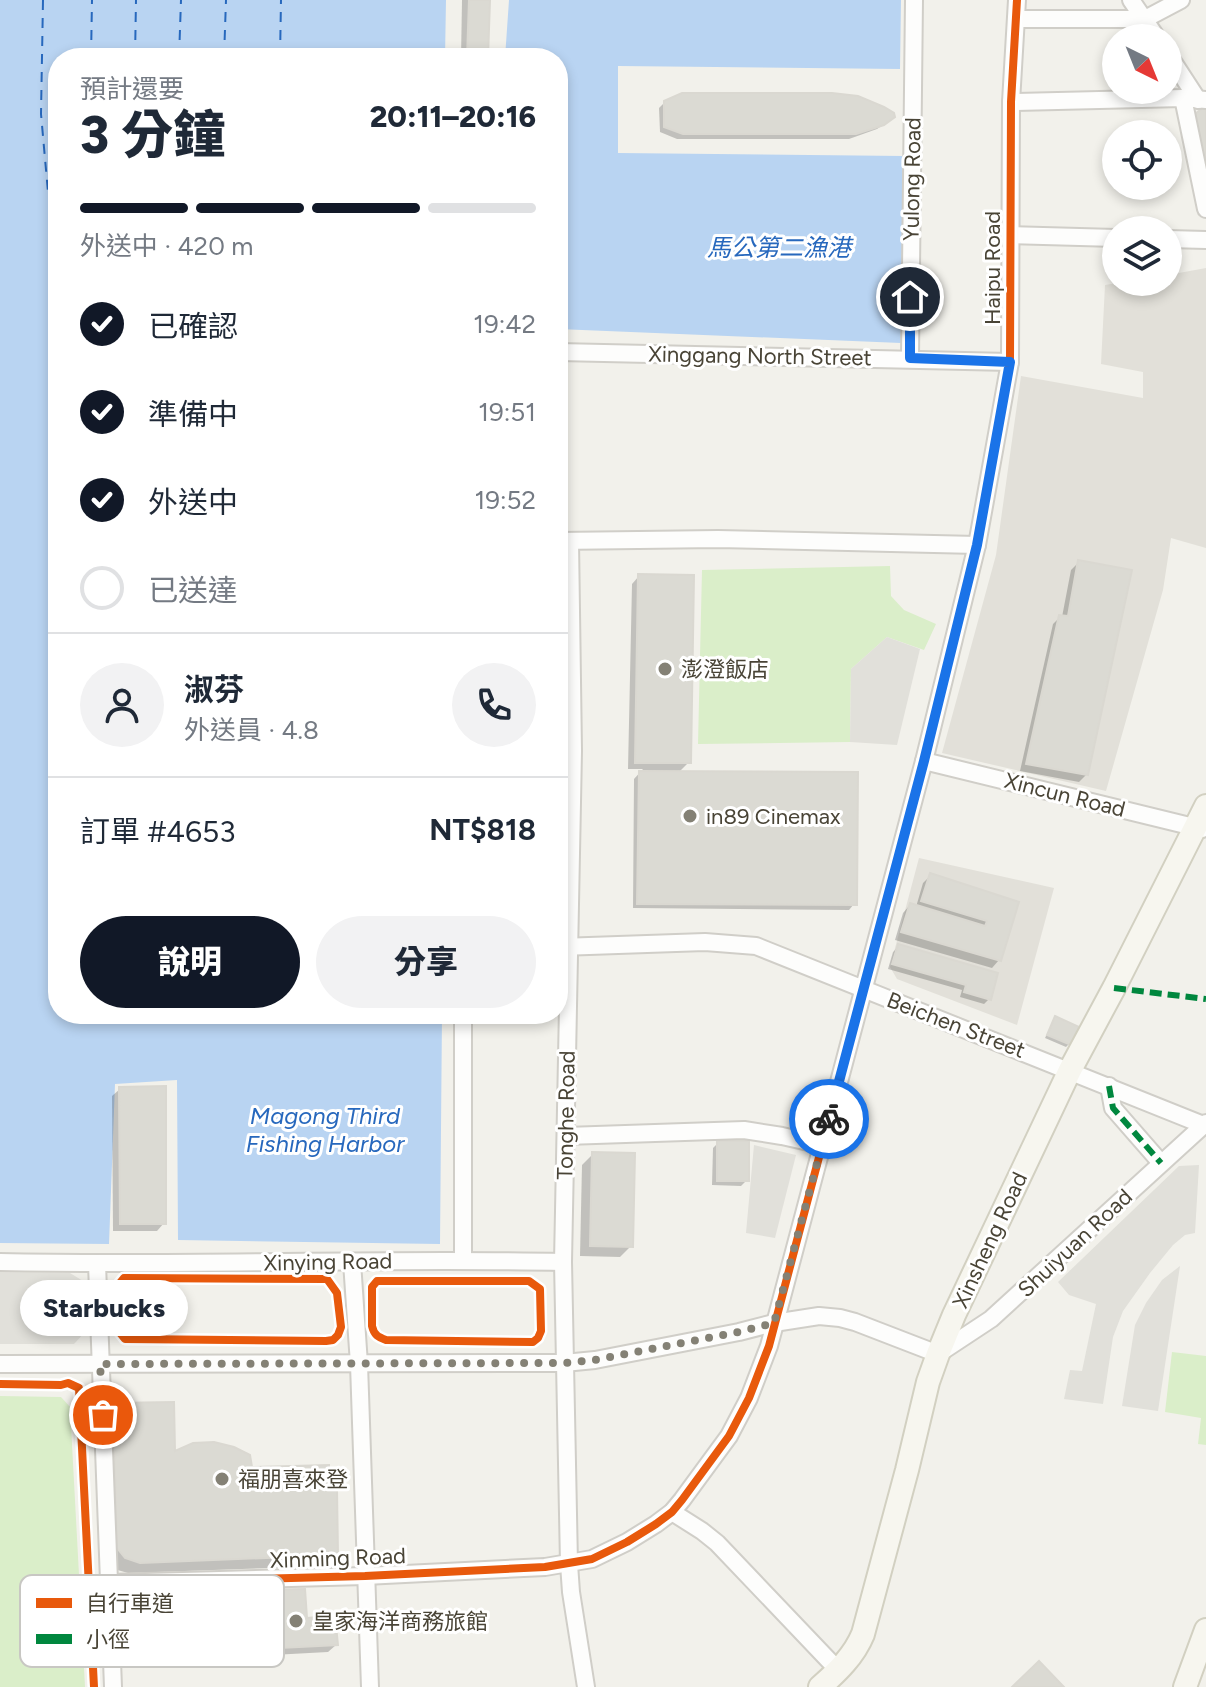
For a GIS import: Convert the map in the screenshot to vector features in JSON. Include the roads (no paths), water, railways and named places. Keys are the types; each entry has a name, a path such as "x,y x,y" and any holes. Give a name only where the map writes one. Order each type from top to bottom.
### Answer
{"main road":[{"name":"Xinsheng Road","path":"820,1687 858,1647 863,1634 928,1382 954,1315 1070,1070 1201,829 1206,806"},
{"path":"1185,1687 1206,1630"}],"street":[{"name":"Yulong Road","path":"910,358 914,0"},
{"name":"Haipu Road","path":"672,1512 715,1456 742,1411 765,1358 924,761 977,545 1010,362 1011,102 1017,0"},
{"path":"1131,0 1148,24"},
{"path":"1016,19 1145,19 1181,0"},
{"path":"1182,77 1195,99 1206,209"},
{"path":"1011,102 1195,99"},
{"path":"1009,235 1102,238"},
{"path":"1182,239 1206,240"},
{"name":"Xinggang North Street","path":"568,352 1010,362"},
{"path":"568,541 718,539 977,545"},
{"name":"Xincun Road","path":"924,761 1201,829"},
{"name":"Beichen Street","path":"568,947 705,942 756,946 1205,1125"},
{"path":"463,1024 463,1260"},
{"name":"Tonghe Road","path":"564,1024 563,1262 569,1564 586,1687"},
{"path":"1109,1086 1113,1108 1161,1163"},
{"name":"Shuiyuan Road","path":"938,1354 991,1319 1205,1125"},
{"path":"566,1136 744,1130 822,1145"},
{"name":"Xinying Road","path":"0,1262 563,1262"},
{"path":"352,1262 359,1364 370,1687"},
{"path":"97,1264 109,1575"},
{"path":"0,1364 564,1363 595,1360 819,1316 840,1318 938,1354"},
{"path":"672,1512 717,1543 838,1670"},
{"name":"Xinming Road","path":"284,1578 569,1564 606,1553 672,1512"},
{"path":"112,1667 113,1687"}],"water":[{"name":"Magong Third Fishing Harbor","path":"0,0 446,0 445,48 48,48 48,1024 442,1024 440,1244 178,1240 177,1080 115,1084 109,1244 0,1243"},
{"name":"馬公第二漁港","path":"509,0 901,0 900,69 618,66 618,153 904,156 901,343 568,329 568,48 506,48"}],"place":[{"name":"澎澄飯店","path":"665,669"},
{"name":"in89 Cinemax","path":"690,816"},
{"name":"Starbucks","path":"103,1415"},
{"name":"福朋喜來登","path":"222,1479"},
{"name":"皇家海洋商務旅館","path":"296,1621"}]}
